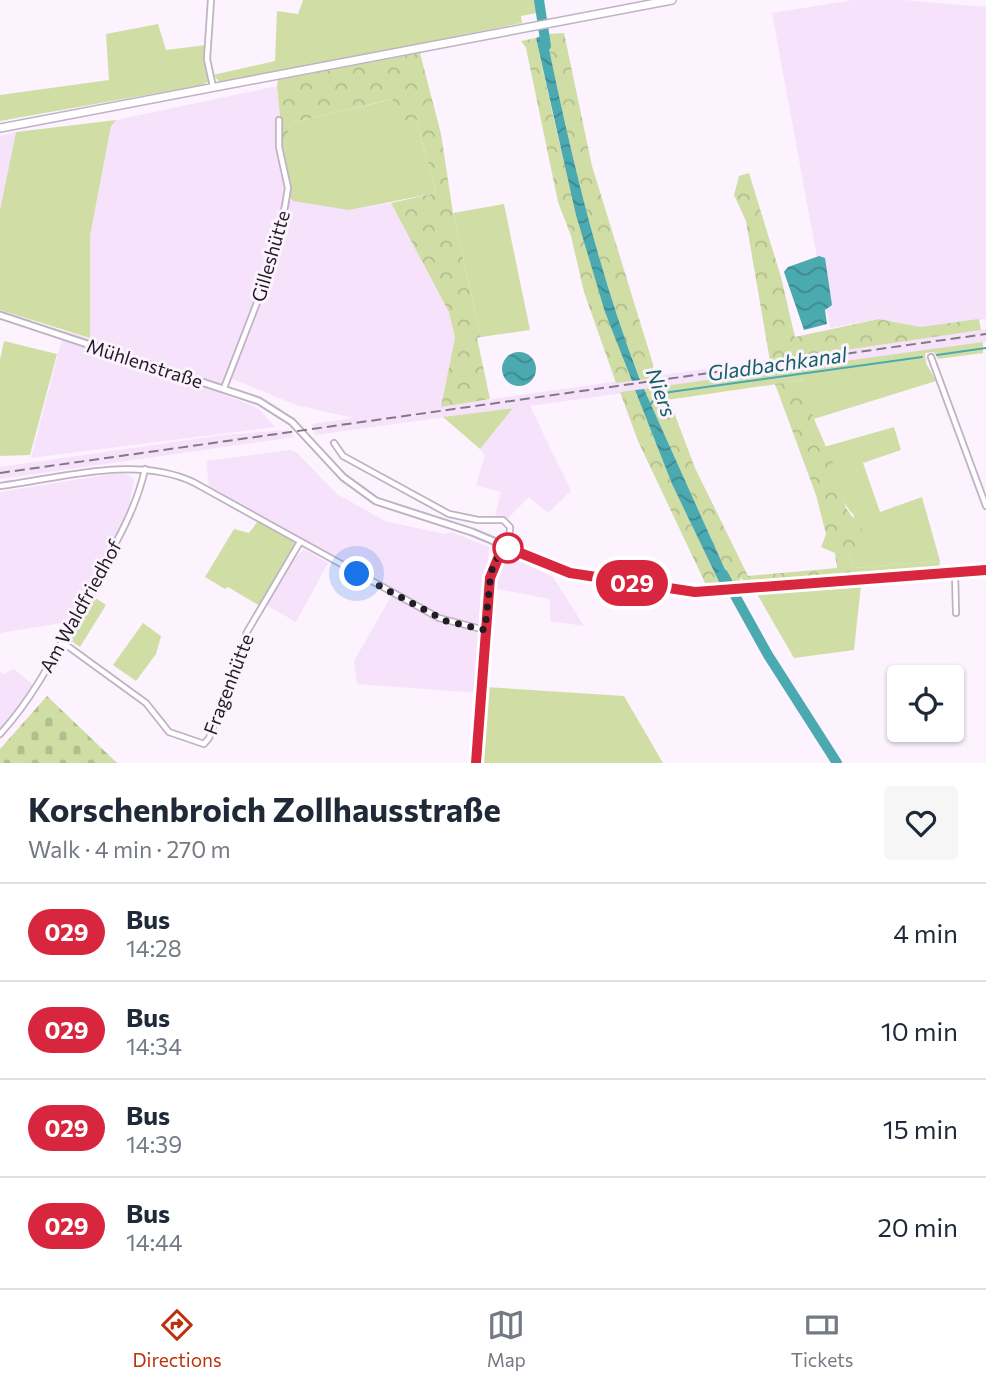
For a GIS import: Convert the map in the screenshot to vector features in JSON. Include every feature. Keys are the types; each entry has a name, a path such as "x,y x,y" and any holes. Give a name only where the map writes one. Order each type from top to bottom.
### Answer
{"main road":[{"path":"0,128 672,0"}],"street":[{"path":"211,0 207,59 213,87"},
{"name":"Gilleshütte","path":"225,388 265,282 285,206 288,188 279,147 279,120"},
{"name":"Mühlenstraße","path":"0,315 225,388 263,403 287,418 343,477 368,496 400,511 461,529 570,573 685,591 724,591 986,570"},
{"path":"931,357 986,504"},
{"path":"334,443 343,456 443,511 474,520 504,520 511,531 491,572 476,763"},
{"path":"0,486 145,469 171,473 193,482 439,618 485,630"},
{"name":"Am Waldfriedhof","path":"0,734 28,699 62,642 133,509 145,469"},
{"name":"Fragenhütte","path":"62,642 146,703 171,734 197,744 205,743 247,632 299,542"},
{"path":"955,572 956,613"}],"shaded area":[{"path":"853,0 904,0 986,7 986,319 920,327 879,319 830,328 772,13"},
{"path":"277,86 287,194 349,210 391,203 430,273 449,311 455,338 442,406 986,329 986,342 530,406 571,491 548,513 529,497 507,519 495,517 501,492 476,485 485,455 480,449 512,408 315,435 312,424 353,418 296,405 225,376 220,393 258,408 275,427 31,458 64,331 90,338 90,236 111,126 116,120"},
{"path":"16,132 0,210 0,136"},
{"path":"287,430 295,437 0,479 0,467 223,435"},
{"path":"290,450 296,452 337,494 385,521 444,534 451,532 489,547 479,693 357,684 354,661 394,591 209,486 206,461"},
{"path":"112,474 128,474 134,480 126,522 68,622 0,633 0,492"},
{"path":"304,549 328,563 296,622 266,605 291,562"},
{"path":"508,556 553,577 584,626 550,621 550,599 492,588"},
{"path":"14,669 32,684 27,696 0,729 0,672 3,674"}],"green space":[{"path":"303,0 535,0 537,13 521,16 522,23 221,83 213,75 275,61 277,11 298,14"},
{"path":"158,24 166,50 206,45 205,69 209,81 202,85 0,121 0,95 109,80 106,34"},
{"path":"564,33 592,166 653,364 653,378 640,380 586,209 546,34"},
{"path":"536,38 555,125 589,255 632,381 616,383 584,292 571,236 558,202 526,48 521,41"},
{"path":"420,53 441,134 453,213 481,337 477,338 490,399 441,407 455,338 449,312 391,203 436,193 416,119 390,123 388,116 393,99 290,123 284,158 277,86 278,80"},
{"path":"394,99 416,119 436,193 349,210 293,201 285,184 284,174 290,123"},
{"path":"116,120 111,126 90,236 90,338 0,310 0,210 16,132"},
{"path":"749,173 781,277 795,337 879,319 920,327 979,319 981,330 770,361 746,221 734,195 739,176"},
{"path":"504,204 530,330 481,337 453,213"},
{"path":"4,341 57,354 30,455 0,456 0,360"},
{"path":"983,342 983,353 938,359 934,352 925,353 926,363 936,381 814,419 804,380 667,400 664,386"},
{"path":"805,380 814,419 833,463 846,508 863,531 864,542 849,551 853,568 940,561 939,568 745,584 741,577 740,583 732,585 644,389 664,386 695,468 748,576 837,568 835,553 821,547 826,534 816,495 775,384"},
{"path":"635,390 672,484 721,586 707,587 638,441 620,392"},
{"path":"513,408 480,449 443,417"},
{"path":"894,427 901,450 863,463 880,512 922,497 940,561 853,568 849,551 854,515 840,492 824,447"},
{"path":"258,521 293,541 296,546 260,606 205,577 234,529 249,533"},
{"path":"861,585 854,650 794,658 757,594"},
{"path":"91,595 106,605 80,647 67,638"},
{"path":"143,623 161,636 156,654 136,681 113,665"},
{"path":"485,687 624,696 663,763 478,763"},
{"path":"47,696 117,763 0,763 0,749"}],"water":[{"path":"546,34 586,209 640,380 632,381 605,312 576,215 536,38"},
{"path":"819,256 825,258 832,305 825,310 827,324 804,330 784,272 788,267"},
{"path":"519,352 531,357 536,369 531,381 519,386 507,381 502,369 507,357"},
{"path":"644,389 732,585 721,586 672,484 635,390"}],"waterway":[{"name":"Niers","path":"539,0 546,46"},
{"name":"Gladbachkanal","path":"937,355 986,348"},
{"name":"Gladbachkanal","path":"650,405 656,397 670,392 922,357"},
{"name":"Niers","path":"723,574 768,655 837,763"}],"railway":[{"path":"0,473 986,334"}],"bus line":[{"name":"029","path":"476,763 490,578 503,546 570,573 695,592 986,570"}],"route":[{"path":"357,574 439,618 460,626 485,630 492,567 503,546 508,548"}]}
